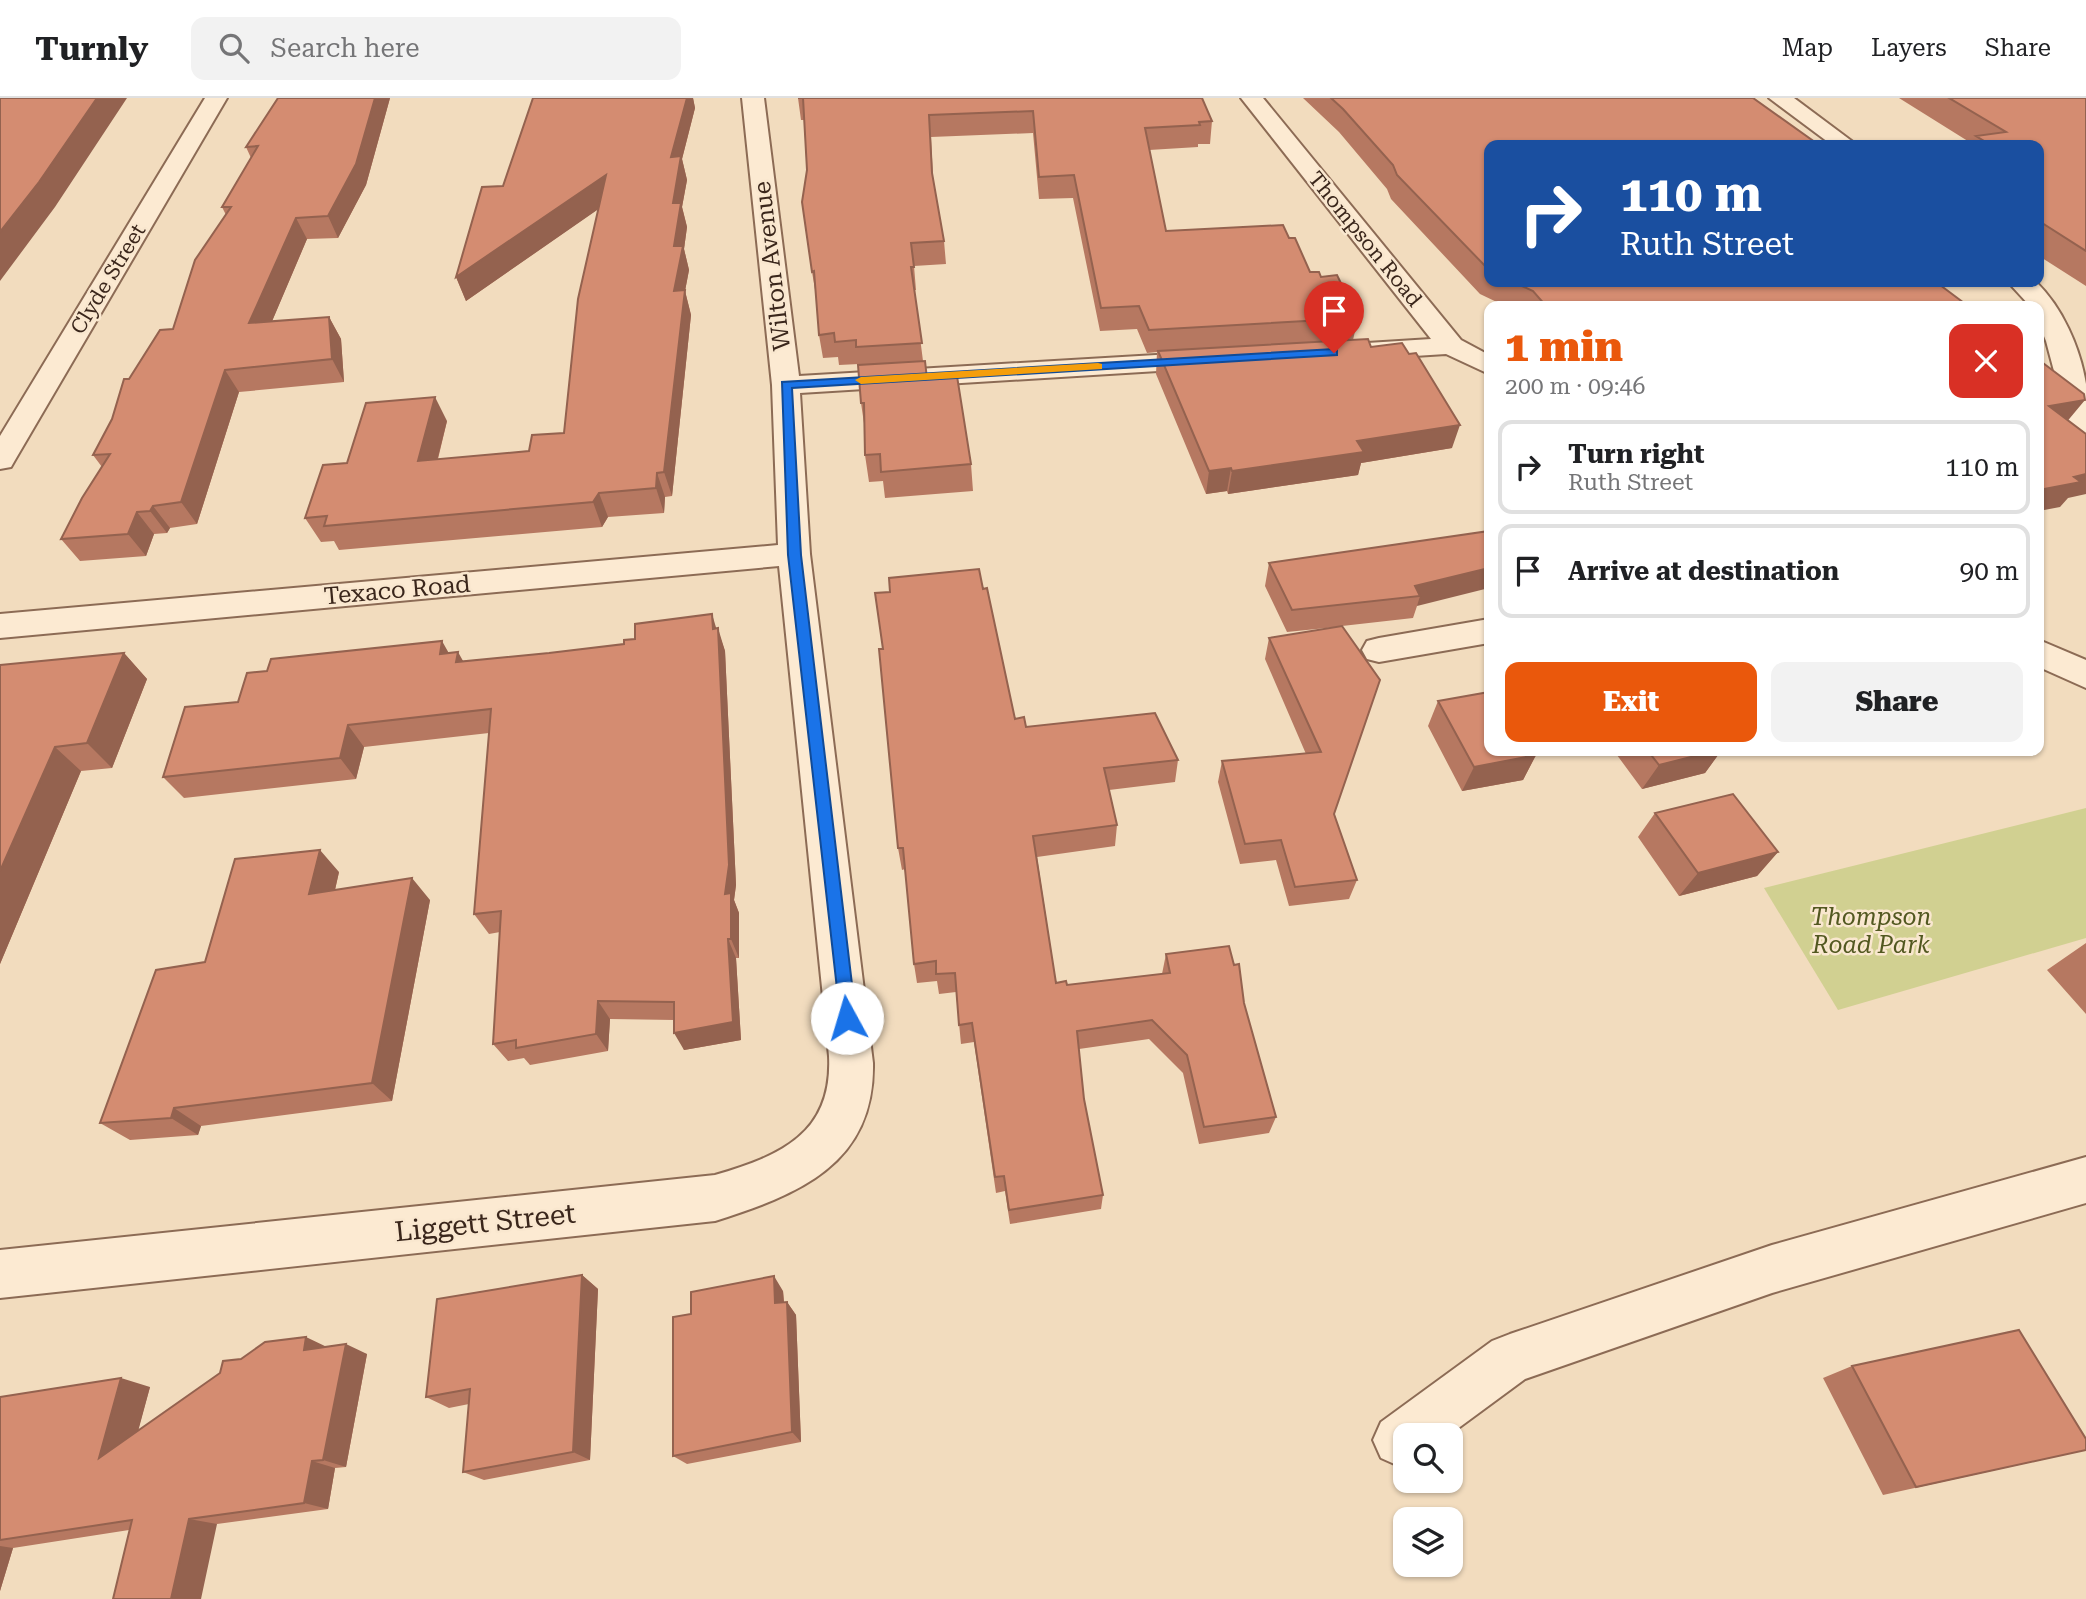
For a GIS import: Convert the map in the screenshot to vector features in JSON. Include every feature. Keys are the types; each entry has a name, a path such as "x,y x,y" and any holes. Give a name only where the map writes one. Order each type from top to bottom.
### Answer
{"street":[{"name":"Clyde Street","path":"0,460 216,98"},
{"name":"Wilton Avenue","path":"752,98 786,385 794,555 847,1018"},
{"name":"Thompson Road","path":"1252,98 1451,345 1484,363"},
{"path":"1780,98 1839,140"},
{"path":"2026,287 2041,301"},
{"path":"2044,307 2060,341 2086,435"},
{"path":"1320,353 1451,345"},
{"path":"786,385 1238,358"},
{"name":"Texaco Road","path":"0,626 794,555"},
{"path":"1379,650 1484,632"},
{"path":"2044,654 2086,675"},
{"name":"Liggett Street","path":"0,1274 715,1198 772,1181 818,1152 840,1126 851,1078 847,1018"},
{"path":"1422,1423 1510,1359 1772,1269 2086,1180"}],"green space":[{"name":"Thompson Road Park","path":"2086,808 2086,938 1838,1010 1764,888"}],"building":[{"path":"0,98 97,98 39,182 0,232"},
{"path":"278,98 375,98 356,164 328,216 296,218 249,323 329,317 332,359 225,370 181,502 153,506 150,511 137,512 128,534 61,539 82,498 110,454 93,455 112,419 124,379 129,379 160,330 173,329 195,260 231,207 222,207 258,146 246,147"},
{"path":"533,98 687,98 671,157 681,156 673,203 681,203 674,246 683,246 674,291 685,290 664,472 657,473 656,488 599,493 593,502 324,526 327,516 305,518 323,465 347,463 366,403 435,397 418,461 529,451 532,435 564,433 578,299 606,175 456,277 482,187 503,186"},
{"path":"803,98 1202,98 1212,121 1199,122 1200,125 1145,128 1166,231 1283,225 1289,238 1295,238 1310,272 1319,272 1321,277 1337,275 1358,318 1149,330 1139,306 1101,308 1074,175 1039,177 1033,111 929,115 932,173 944,241 911,243 914,267 911,267 922,343 856,347 856,340 835,342 834,333 819,335 814,271 812,272 802,202 807,170"},
{"path":"1331,98 1753,98 1812,140 1484,140 1484,265 1397,175 1393,165"},
{"path":"1949,98 2086,98 2086,251 2044,224 2044,140 1982,140 1976,136 2006,132"},
{"path":"1524,287 1943,287 1961,301 1542,301 1533,291"},
{"path":"1368,339 1371,347 1402,343 1409,354 1416,353 1460,425 1357,441 1364,452 1232,471 1231,468 1209,471 1158,351"},
{"path":"925,361 927,379 957,376 971,464 881,472 880,454 865,455 864,403 861,403 858,365"},
{"path":"2044,364 2084,394 2085,400 2049,406 2086,434 2086,474 2074,477 2081,482 2044,489"},
{"path":"1484,532 1484,569 1415,586 1420,596 1292,610 1269,563"},
{"path":"979,569 983,589 987,588 1015,719 1024,717 1026,727 1155,713 1178,760 1104,768 1117,825 1033,836 1056,983 1066,981 1067,985 1170,973 1166,954 1229,946 1234,965 1239,964 1244,1003 1276,1117 1204,1127 1187,1055 1152,1020 1077,1031 1084,1099 1103,1195 1009,1210 1004,1176 995,1177 972,1023 959,1025 955,973 936,974 936,961 914,964 903,848 898,848 879,649 883,649 875,593 890,592 889,578"},
{"path":"712,614 713,629 718,628 729,865 725,894 731,893 731,939 728,939 733,1022 674,1033 674,1002 598,1001 596,1034 516,1048 516,1040 493,1044 501,911 474,914 491,709 348,725 340,758 163,777 185,707 238,702 247,673 267,671 271,659 442,641 440,654 458,652 456,662 549,653 624,644 624,640 635,639 635,624"},
{"path":"1342,626 1380,680 1334,814 1357,880 1295,887 1281,840 1245,844 1222,761 1321,752 1269,638"},
{"path":"124,653 87,743 55,747 0,871 0,665"},
{"path":"1484,693 1484,756 1531,756 1474,767 1438,701"},
{"path":"1652,756 1695,756 1659,765"},
{"path":"1733,794 1778,852 1698,873 1655,813"},
{"path":"320,850 309,894 412,878 372,1083 174,1108 171,1118 100,1123 156,970 205,962 235,859"},
{"path":"582,1275 573,1452 463,1472 470,1389 426,1397 437,1299"},
{"path":"774,1276 775,1303 787,1302 792,1432 673,1456 673,1317 691,1314 691,1292"},
{"path":"2019,1330 2086,1439 2086,1450 1916,1487 1852,1366"},
{"path":"306,1337 304,1350 346,1344 323,1460 312,1461 304,1503 189,1519 171,1599 113,1599 132,1520 0,1540 0,1397 121,1378 99,1458 220,1373 223,1361 241,1359 265,1342"}],"slow traffic":[{"path":"861,380 1098,366"}],"route":[{"path":"847,1018 794,555 786,385 1334,353"}]}
